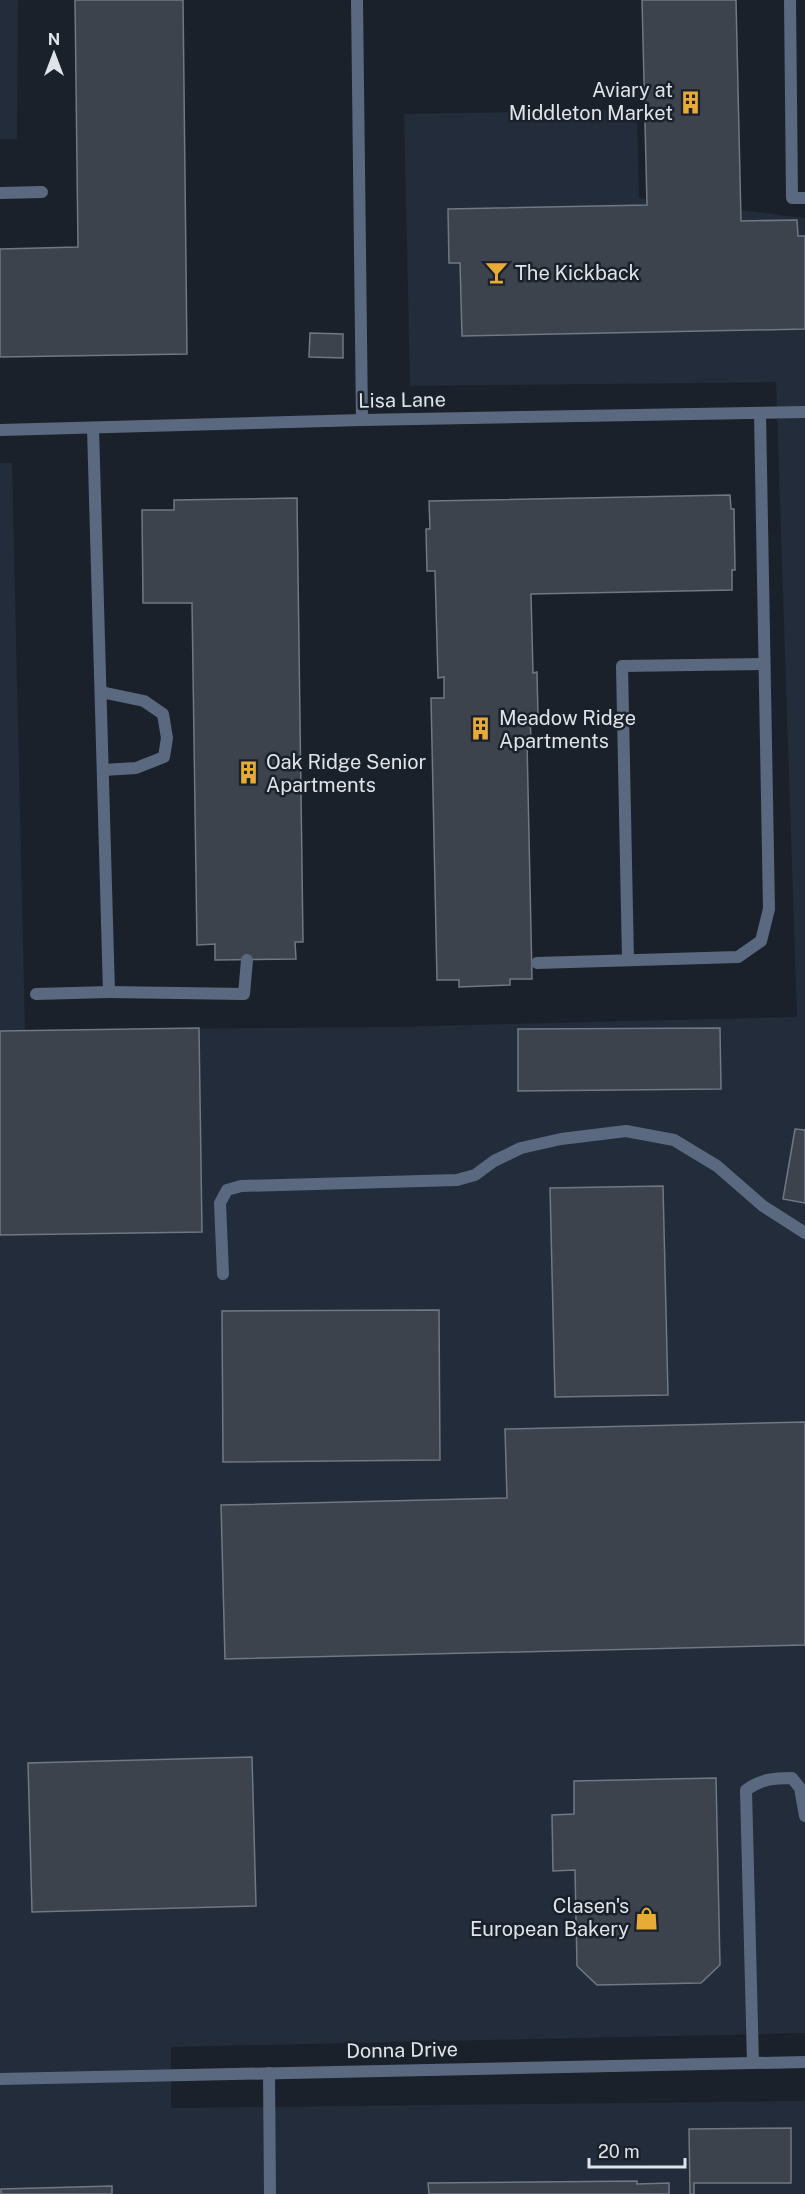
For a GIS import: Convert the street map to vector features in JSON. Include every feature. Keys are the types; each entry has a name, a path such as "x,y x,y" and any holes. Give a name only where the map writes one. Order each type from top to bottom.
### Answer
{"street":[{"path":"357,0 362,420"},
{"path":"790,0 792,198 805,198"},
{"path":"0,193 42,192"},
{"name":"Lisa Lane","path":"0,430 362,420 805,412"},
{"path":"537,963 738,957 761,941 769,909 759,413"},
{"path":"93,428 109,992"},
{"path":"627,960 622,666 763,664"},
{"path":"102,692 144,701 163,714 167,738 164,757 136,768 103,770"},
{"path":"36,994 109,992 244,994 247,960"},
{"path":"223,1274 220,1203 227,1190 241,1186 458,1180 475,1175 494,1161 521,1148 561,1139 626,1131 674,1140 717,1166 763,1206 805,1233"},
{"path":"753,2063 746,1790 771,1778 792,1778 800,1788 805,1816"},
{"name":"Donna Drive","path":"0,2079 805,2062"},
{"path":"269,2073 270,2194"}],"shaded area":[{"path":"0,0 18,0 17,139 0,139"},
{"path":"637,110 639,198 805,218 805,2033 171,2047 171,2108 805,2101 805,2194 0,2194 0,463 12,463 25,1030 391,1027 797,1017 776,382 410,386 404,114"}],"building":[{"path":"75,0 183,0 187,354 0,357 0,249 78,247"},
{"name":"Aviary at Middleton Market","path":"642,0 736,0 741,221 797,220 798,236 805,236 805,329 462,336 460,263 449,263 448,209 647,205"},
{"path":"310,333 343,334 343,358 309,357"},
{"name":"Meadow Ridge Apartments","path":"730,495 731,509 734,509 735,570 732,570 732,590 531,594 533,673 537,672 538,717 530,717 531,741 527,741 532,979 510,979 510,985 459,987 459,980 437,980 431,698 444,698 444,677 438,678 435,571 427,571 426,529 430,529 429,501"},
{"name":"Oak Ridge Senior Apartments","path":"297,498 303,942 295,942 296,959 215,960 215,944 197,945 192,603 143,603 142,510 174,510 174,500"},
{"path":"199,1028 202,1232 0,1235 0,1031"},
{"path":"720,1028 721,1089 518,1091 518,1029"},
{"path":"795,1129 805,1130 805,1203 783,1199"},
{"path":"663,1186 668,1395 555,1397 550,1188"},
{"path":"439,1310 440,1460 223,1462 222,1311"},
{"path":"805,1422 805,1645 225,1659 221,1505 507,1498 505,1429"},
{"path":"252,1757 256,1906 32,1912 28,1763"},
{"name":"Clasen's European Bakery","path":"716,1778 720,1965 701,1983 597,1985 577,1966 575,1870 553,1871 552,1815 574,1814 574,1781"},
{"path":"791,2128 791,2183 694,2183 694,2194 690,2194 689,2129"},
{"path":"637,2181 637,2184 669,2183 669,2194 429,2194 428,2183"},
{"path":"112,2186 112,2194 1,2194 1,2189"}],"place":[{"name":"Aviary at Middleton Market","path":"691,102"},
{"name":"The Kickback","path":"497,273"},
{"name":"Meadow Ridge Apartments","path":"481,729"},
{"name":"Oak Ridge Senior Apartments","path":"248,773"},
{"name":"Clasen's European Bakery","path":"647,1918"}]}
